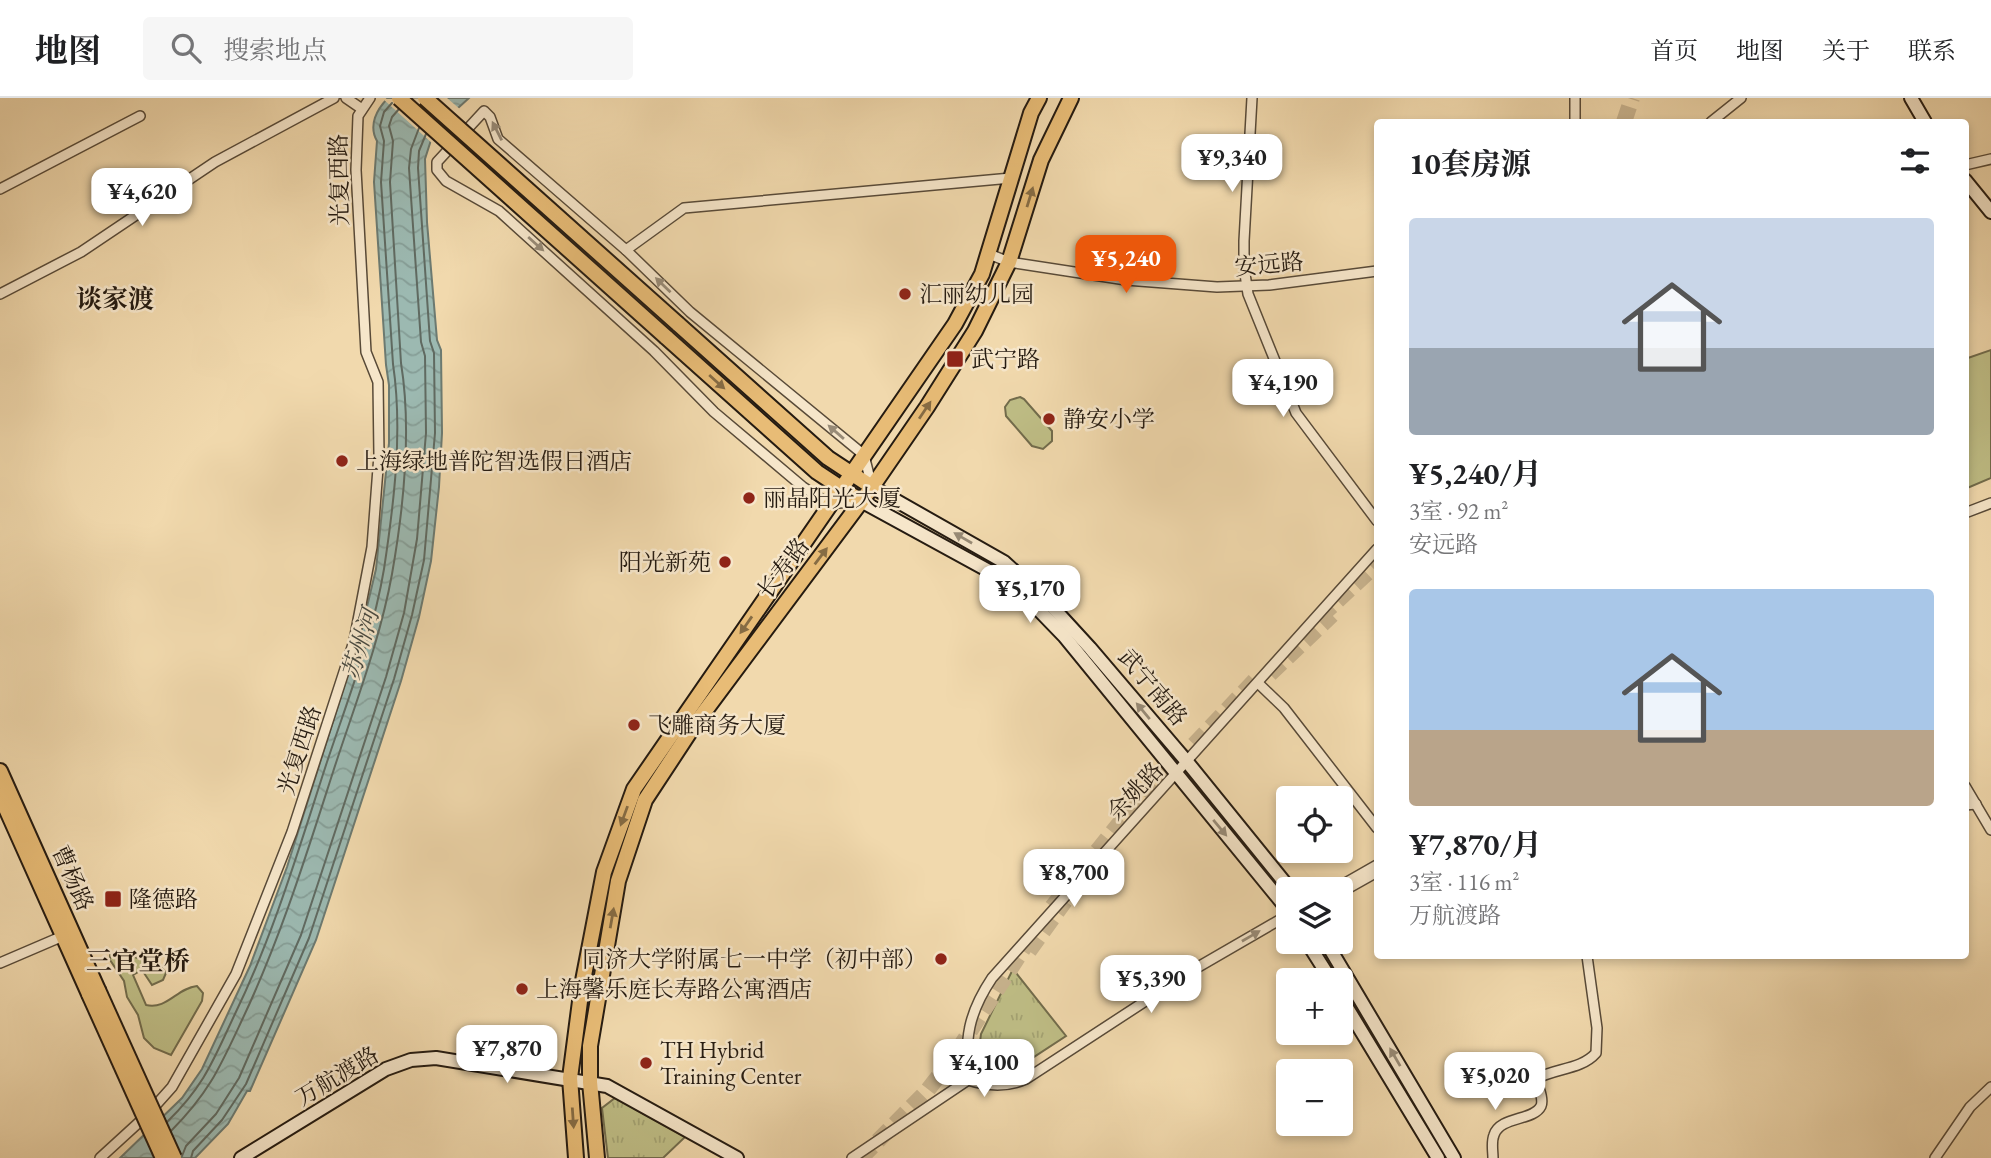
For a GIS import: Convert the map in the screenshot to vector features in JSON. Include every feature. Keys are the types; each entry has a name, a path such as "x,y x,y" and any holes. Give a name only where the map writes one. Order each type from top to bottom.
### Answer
{"main road":[{"path":"399,98 817,472 861,501"},
{"path":"425,98 828,458 851,474"},
{"name":"长寿路","path":"576,1158 570,1078 582,986 601,885 634,789 955,324 982,274 998,258 1011,178 1031,113 1039,98"},
{"name":"长寿路","path":"597,1158 590,1082 590,1046 618,881 645,800 693,727 927,408 975,331 998,258 1071,98"},
{"path":"1911,98 1923,119"},
{"path":"1969,185 1991,212"},
{"name":"武宁南路","path":"851,474 1004,562 1046,600 1188,763 1280,877"},
{"name":"武宁南路","path":"861,501 1000,577 1034,605 1064,636 1276,898"},
{"name":"曹杨路","path":"0,771 163,1158"},
{"name":"曹杨路","path":"0,795 63,936 94,992 174,1158"},
{"path":"1333,954 1454,1158"},
{"path":"1353,1017 1438,1158"},
{"name":"万航渡路","path":"241,1158 386,1069 411,1060 449,1059 570,1078 614,1089 737,1158"}],"street":[{"path":"0,294 81,252 215,162 334,98"},
{"path":"346,98 362,108"},
{"name":"光复西路","path":"100,1158 147,1115 172,1087 231,984 292,832 354,641 373,538 379,455 379,382 366,352 356,197 356,133 362,108 370,98"},
{"path":"1252,98 1244,241 1247,287 1296,413 1374,517"},
{"path":"1574,98 1575,119"},
{"path":"1715,119 1741,98"},
{"path":"861,501 829,505 803,487 723,420 654,351 499,211 446,181 437,170 438,162 484,111 490,117 498,139 626,250 690,312 864,455 872,486"},
{"path":"0,189 139,116"},
{"path":"1969,164 1991,159"},
{"path":"626,250 684,208 1011,178"},
{"name":"安远路","path":"998,258 1126,280 1186,285 1247,287 1374,271"},
{"path":"1969,511 1991,503"},
{"name":"余姚路","path":"968,1080 967,1042 970,1020 978,998 1374,552"},
{"path":"1258,683 1284,708 1374,824"},
{"path":"1969,793 1991,830"},
{"path":"1969,805 1976,804"},
{"path":"1353,879 1374,867"},
{"path":"1353,885 1374,875"},
{"path":"852,1158 968,1080 981,1084 1005,1085 1026,1079 1193,970 1276,920"},
{"path":"0,963 63,936"},
{"path":"1493,1158 1493,1137 1498,1128 1535,1112 1540,1107 1536,1079 1570,1068 1592,1058 1596,1053 1597,1028 1587,959"},
{"path":"1935,1158 1970,1108 1991,1087"}],"green space":[{"path":"1991,350 1991,478 1969,487 1969,358"},
{"path":"1020,397 1052,431 1052,441 1043,449 1032,446 1006,416 1005,407 1010,400"},
{"path":"116,952 160,964 166,973 163,980 152,985 142,970 133,975 146,1005 166,1002 197,986 203,993 202,1001 171,1055 154,1048 144,1038 138,1015 127,997 124,981 110,960 110,954"},
{"path":"1013,969 1066,1036 1014,1070 991,1071 979,1050 981,1034"},
{"path":"615,1098 685,1137 663,1158 608,1158 602,1108"}],"water":[{"name":"苏州河","path":"388,98 469,98 446,119 432,137 425,159 427,222 437,340 441,350 442,433 431,561 419,617 401,681 316,940 250,1091 247,1091 228,1124 195,1158 120,1158 182,1098 202,1069 250,966 287,867 360,636 376,569 389,443 389,385 374,182 377,141 373,129 377,112"}],"pier":[{"path":"447,98 461,110 440,131 433,144 383,99"}],"tunnel":[{"path":"1625,119 1632,98"},
{"path":"1320,617 1374,567"},
{"path":"1270,674 1332,615"},
{"path":"1052,907 1118,825 1256,679"},
{"path":"1029,951 1065,901"},
{"path":"861,1158 927,1091 954,1056 1031,937"}],"place":[{"name":"汇丽幼儿园","path":"905,294"},
{"name":"武宁路","path":"955,359"},
{"name":"静安小学","path":"1049,419"},
{"name":"上海绿地普陀智选假日酒店","path":"342,461"},
{"name":"丽晶阳光大厦","path":"749,498"},
{"name":"阳光新苑","path":"725,562"},
{"name":"飞雕商务大厦","path":"634,725"},
{"name":"隆德路","path":"113,899"},
{"name":"同济大学附属七一中学（初中部）","path":"941,959"},
{"name":"上海馨乐庭长寿路公寓酒店","path":"522,989"},
{"name":"TH Hybrid Training Center","path":"646,1063"}],"district":[{"name":"谈家渡","path":"115,299"},
{"name":"三官堂桥","path":"138,961"}]}
